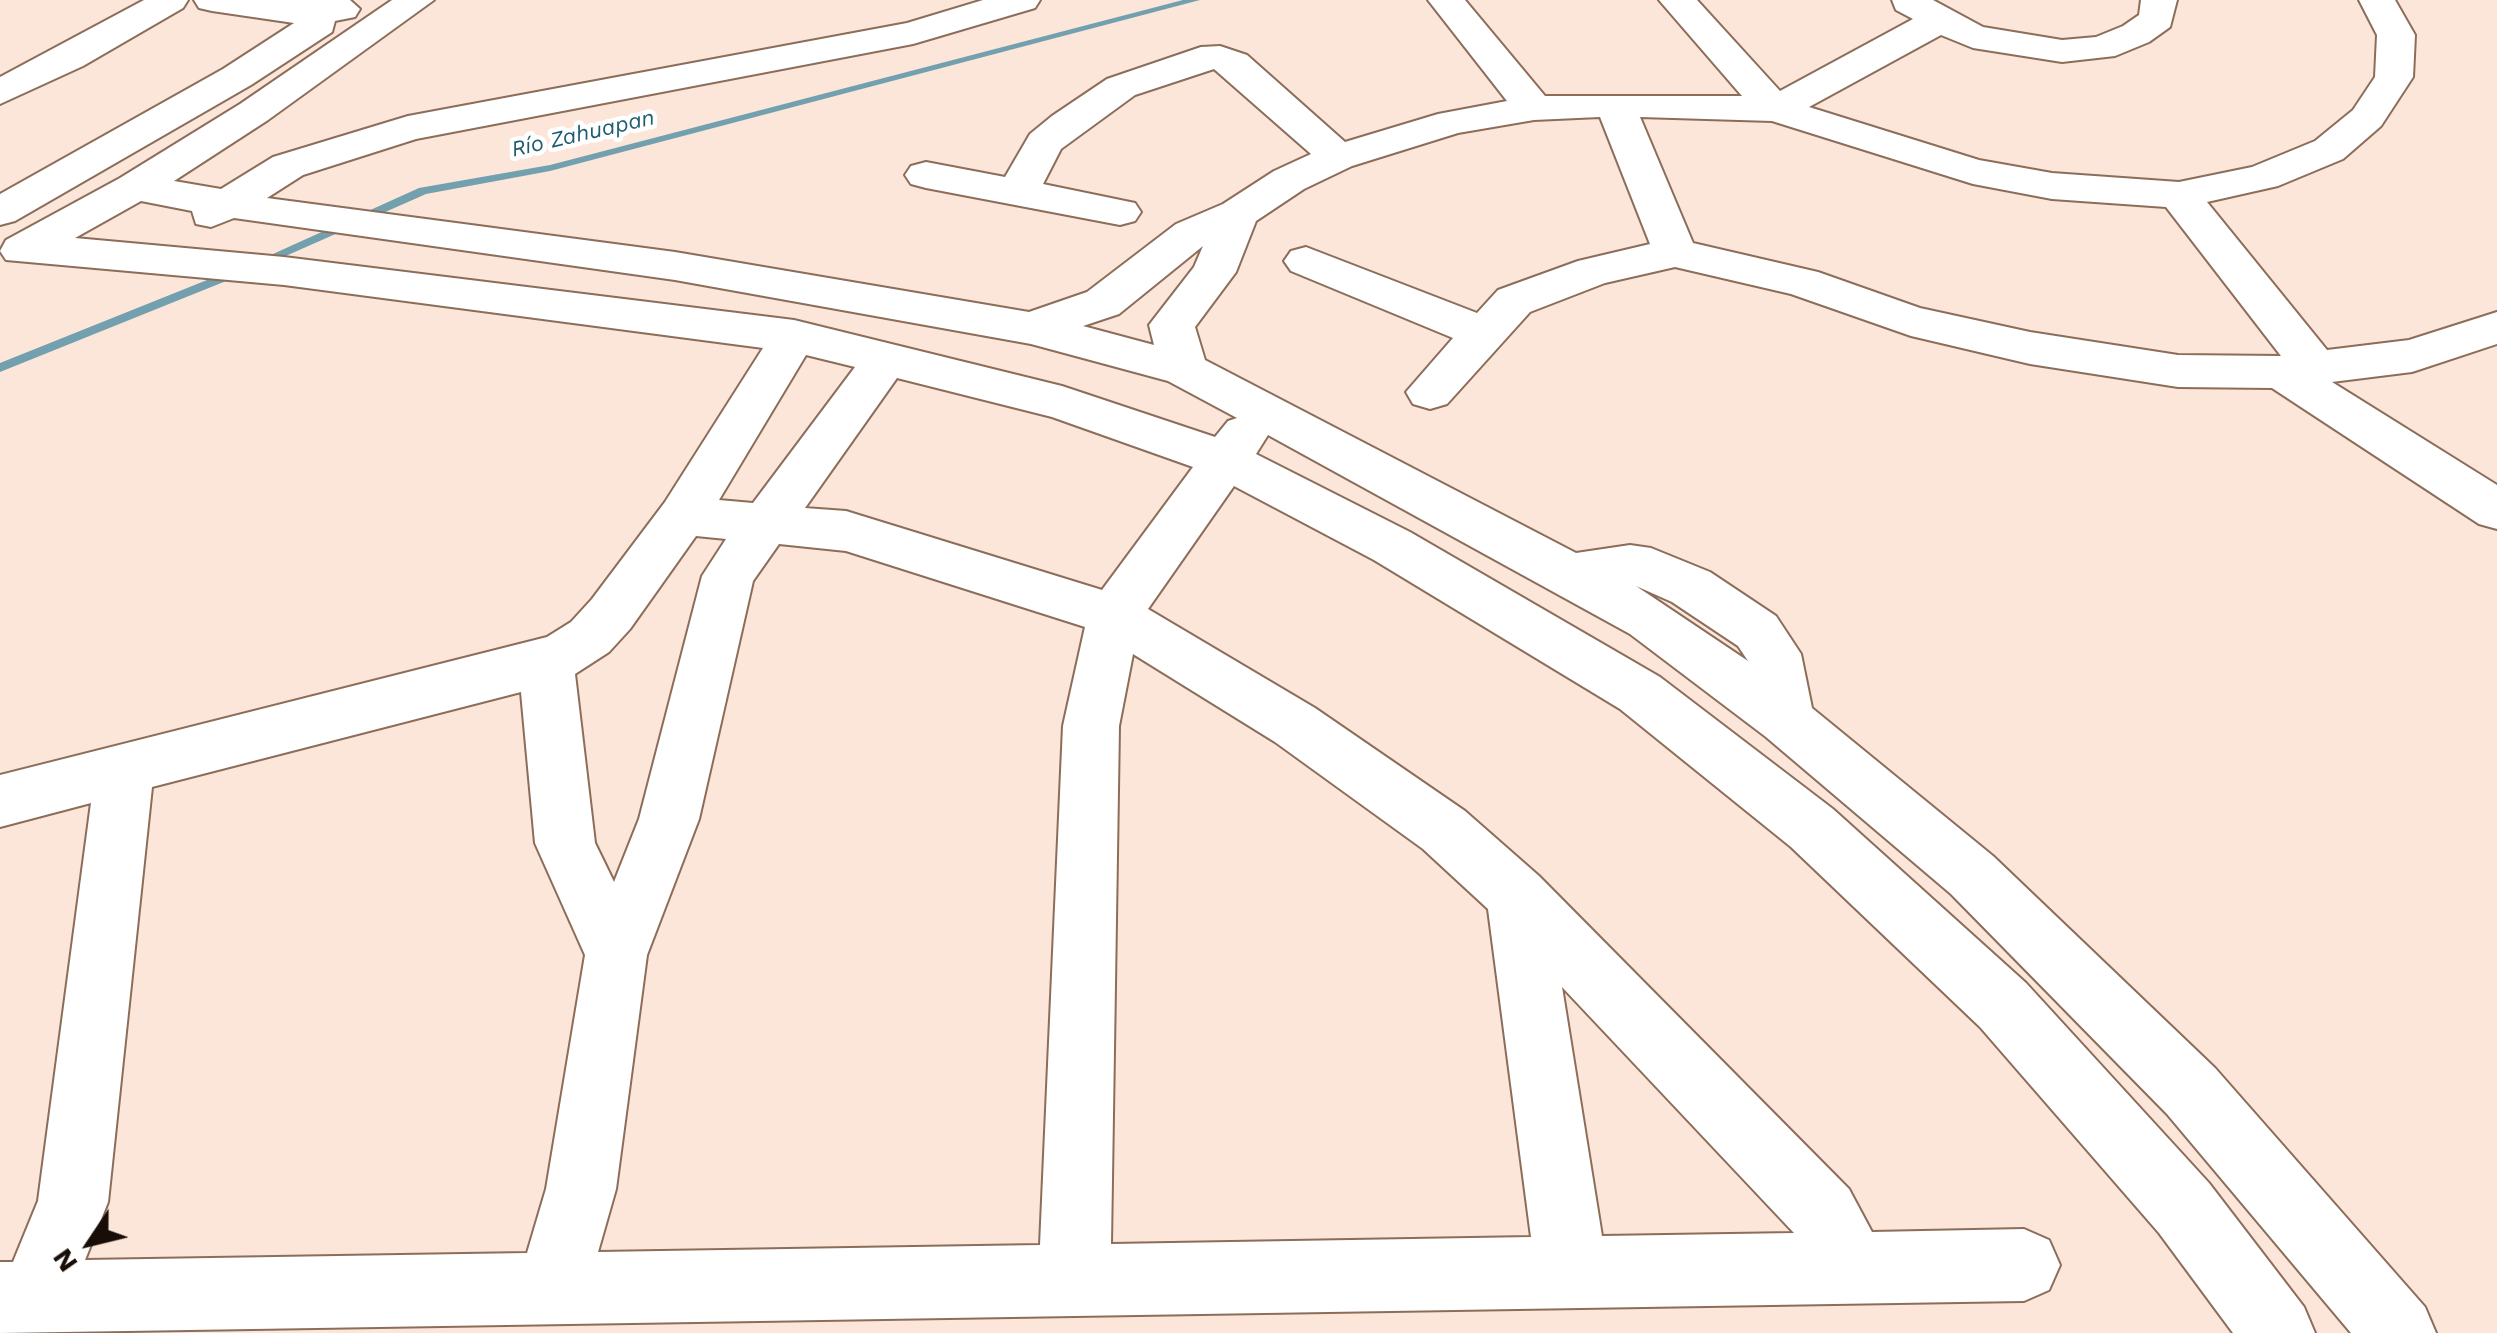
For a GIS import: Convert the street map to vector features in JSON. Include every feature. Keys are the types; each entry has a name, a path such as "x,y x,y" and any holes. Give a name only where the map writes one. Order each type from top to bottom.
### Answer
{"street":[{"path":"13,254 135,187 254,112 416,0"},
{"path":"162,261 222,203 288,166 408,128 913,33 1022,0"},
{"path":"1446,0 1534,108"},
{"path":"1677,0 1775,109"},
{"path":"1775,109 1922,10 1973,37 2062,51 2102,48 2136,34 2157,19 2159,0"},
{"path":"1031,328 1103,303 1191,234 1238,214 1289,180 1338,157 1452,122 1534,108 1616,105 1775,109 1972,170 2052,186 2179,195 2263,177 2329,150 2367,118 2394,77 2396,35 2377,0"},
{"path":"182,1 184,22 235,60"},
{"path":"0,92 182,1 285,13 348,4"},
{"path":"0,212 235,60 348,4"},
{"path":"235,60 285,13"},
{"path":"1018,192 1044,143 1066,124 1121,87 1201,58 1220,58 1233,64 1338,157"},
{"path":"1616,105 1675,253"},
{"path":"926,175 1120,212"},
{"path":"135,187 305,218 675,266 1031,328 1178,347"},
{"path":"2179,195 2298,369 2497,510"},
{"path":"1178,347 1238,214"},
{"path":"1430,392 1481,332 1514,302 1594,271 1675,253 1802,282 1911,321 2030,348 2178,371 2298,369 2412,356 2497,328"},
{"path":"13,254 284,271 794,336 1062,403 1224,459 1392,546 1640,693 1812,828 2003,1005 2184,1208 2278,1333"},
{"path":"1306,261 1481,332"},
{"path":"1103,303 1178,347 1263,412 1649,619 1786,720 1972,875 2190,1091 2399,1333"},
{"path":"0,802 546,663 590,638 684,516 794,336"},
{"path":"552,1289 581,1189 616,955 669,819 728,576 887,357"},
{"path":"1074,1280 1091,726 1114,614 1224,459 1263,412"},
{"path":"684,516 846,531 1114,614 1295,725 1444,830 1517,896 1824,1214 1852,1268"},
{"path":"546,663 564,843 616,955"},
{"path":"17,1298 73,1202 124,768"},
{"path":"1517,896 1572,1273"},
{"path":"17,1298 2024,1265"}],"waterway":[{"name":"Río Zahuapan","path":"259,263 423,191 550,168 1195,0"},
{"name":"Río Zahuapan","path":"0,368 237,272"}]}
